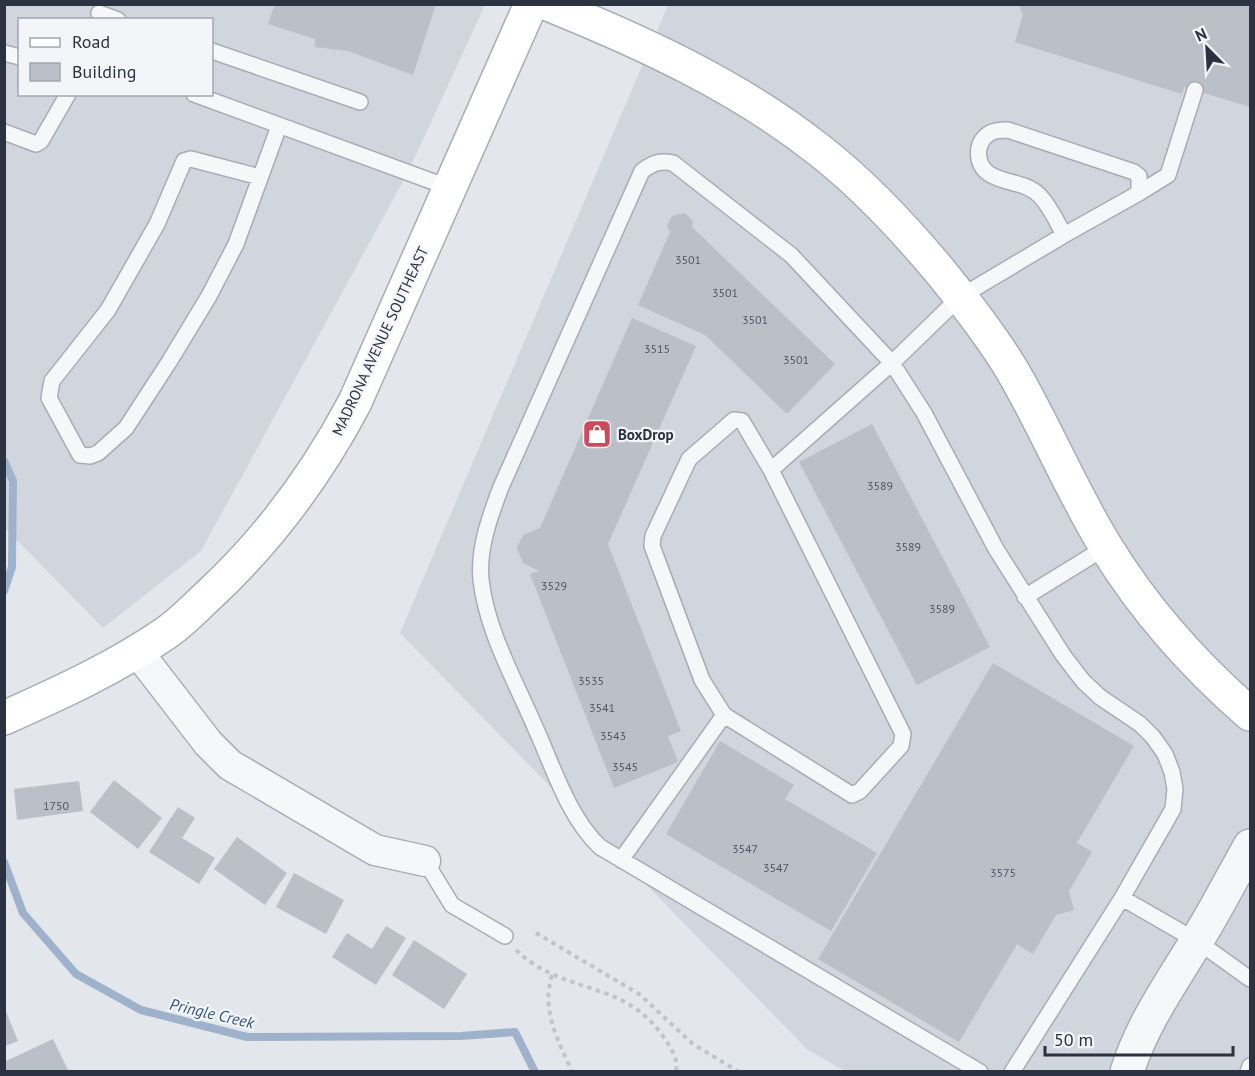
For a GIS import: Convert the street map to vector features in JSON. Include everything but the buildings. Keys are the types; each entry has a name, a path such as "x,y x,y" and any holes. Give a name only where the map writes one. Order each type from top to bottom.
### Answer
{"main road":[{"name":"MADRONA AVENUE SOUTHEAST","path":"4,718 74,687 167,632 235,571 265,538 332,446 355,402 531,4"},
{"path":"548,4 684,64 734,92 820,151 893,216 981,323 1012,370 1106,547 1154,614 1191,656 1251,714"}],"street":[{"path":"137,651 208,743 230,765 375,850 425,861"},
{"path":"1127,1071 1136,1044 1153,1009 1197,941 1251,846"}],"lane":[{"path":"99,12 113,18"},
{"path":"213,51 360,102"},
{"path":"771,470 892,363 960,297 1168,175 1195,90"},
{"path":"4,132 36,144 41,141 67,96"},
{"path":"199,96 450,188"},
{"path":"260,177 192,159 183,161 157,224 114,301 52,381 49,398 80,455 90,456 98,453 126,428 209,296 236,244 279,126"},
{"path":"1064,235 1039,195 1026,186 991,175 984,169 979,161 979,144 989,134 1008,130 1134,172 1139,176 1139,193"},
{"path":"980,1071 621,860 590,838 569,803 492,629 481,579 482,551 488,520 642,171 652,164 663,161 674,163 791,255 892,363 924,413 996,549 1025,597 1083,681 1100,697 1140,724 1165,754 1175,789 1173,809 1122,898 1012,1071"},
{"path":"734,420 742,421 771,470 898,723 903,734 903,741 860,791 852,795 724,715 698,671 652,546 653,536 689,459 734,420"},
{"path":"1025,597 1106,547"},
{"path":"621,860 724,715"},
{"path":"425,861 452,905 505,936"},
{"path":"1122,898 1197,941 1251,979"},
{"path":"1248,1071 1251,1066"}],"path":[{"path":"536,933 639,994 693,1044 739,1071"},
{"path":"505,936 533,965 552,975 628,1004 646,1017 675,1055 676,1071"},
{"path":"552,975 547,994 550,1014 554,1030 572,1071"}],"shaded area":[{"path":"4,5 485,5 408,172 201,551 103,628 5,528"},
{"path":"668,5 1250,5 1250,1071 845,1071 808,1050 400,633"}],"waterway":[{"name":"Pringle Creek","path":"4,461 13,481 12,567 4,591"},
{"name":"Pringle Creek","path":"4,862 23,913 76,974 141,1010 247,1037 461,1036 515,1032 535,1072"}],"place":[{"name":"BoxDrop","path":"597,434"}]}
